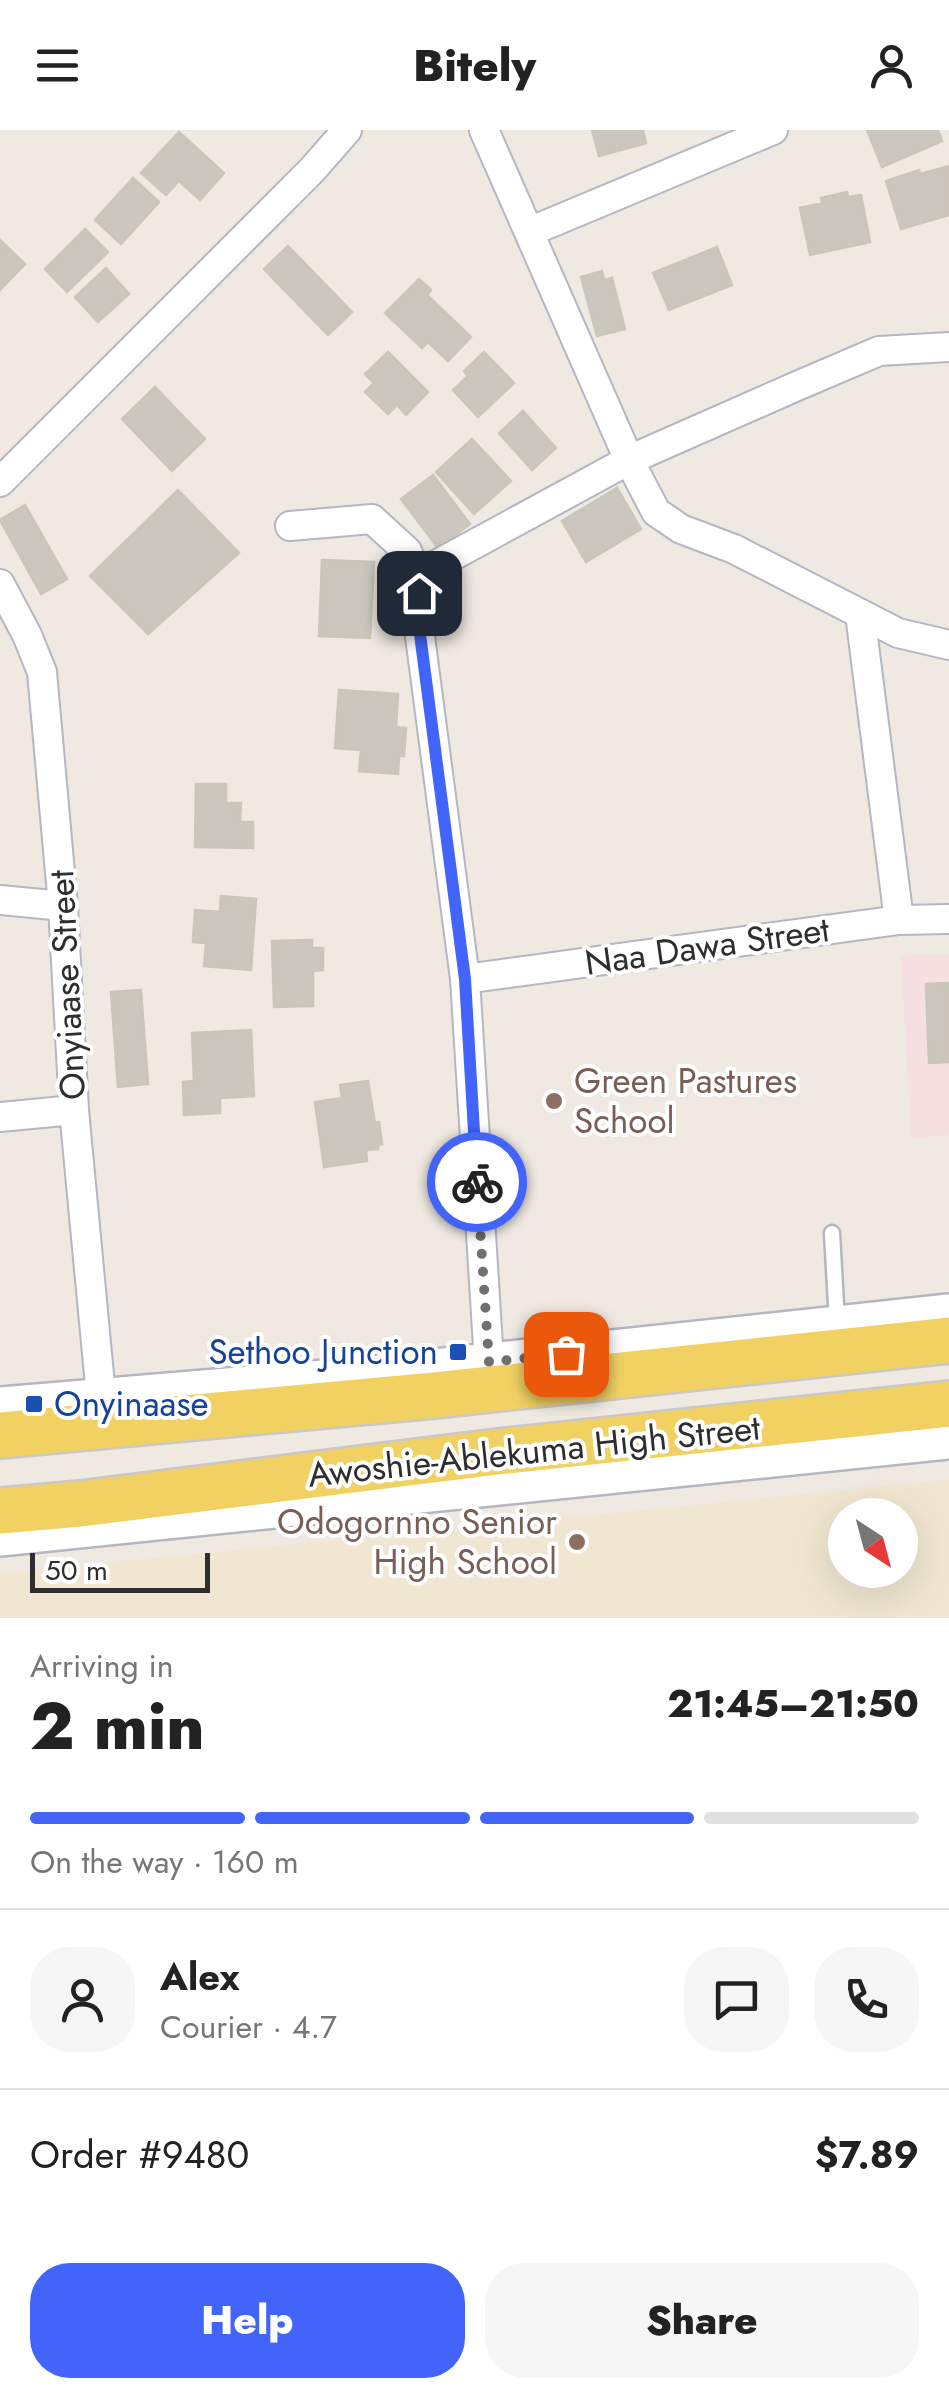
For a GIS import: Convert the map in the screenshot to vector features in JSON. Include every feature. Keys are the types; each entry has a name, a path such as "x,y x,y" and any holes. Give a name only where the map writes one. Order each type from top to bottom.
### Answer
{"main road":[{"name":"Awoshie-Ablekuma High Street","path":"0,1435 435,1395 949,1340"},
{"path":"360,1376 435,1395"},
{"name":"Awoshie-Ablekuma High Street","path":"0,1511 498,1452 881,1431 949,1404"}],"street":[{"path":"0,482 312,170 347,130"},
{"path":"484,130 629,460 656,512 681,529 734,549 898,633 949,645"},
{"path":"529,232 773,130"},
{"path":"489,1362 465,979 416,606 420,589 436,565 629,460 879,351 949,348"},
{"path":"290,526 372,519 407,551 420,589"},
{"name":"Onyiaase Street","path":"0,584 42,672 64,906 74,1110 102,1396"},
{"path":"860,614 899,920"},
{"path":"0,900 64,906"},
{"name":"Naa Dawa Street","path":"465,979 899,920 949,918"},
{"path":"0,1117 74,1110"},
{"path":"0,1405 360,1376 949,1312"},
{"name":"Awoshie-Ablekuma High Street","path":"0,1538 881,1431 949,1441"}],"lane":[{"path":"832,1233 837,1324"}],"shaded area":[{"path":"949,953 949,1135 911,1138 901,956"},
{"name":"Odogornno Senior High School","path":"949,1480 949,1618 0,1618 0,1573"}],"building":[{"path":"592,130 643,130 646,143 599,156"},
{"path":"867,130 938,130 942,141 882,167"},
{"path":"179,132 224,173 200,200 179,181 166,195 141,173"},
{"path":"949,166 949,215 901,229 886,181 919,170 920,174"},
{"path":"133,178 159,202 121,244 95,220"},
{"path":"847,192 848,197 861,195 870,242 810,255 800,208"},
{"path":"85,229 108,252 67,292 45,269"},
{"path":"0,240 25,264 0,290"},
{"path":"288,246 352,312 328,335 264,269"},
{"path":"717,247 732,285 669,310 653,273"},
{"path":"106,268 129,294 98,322 75,297"},
{"path":"602,271 604,280 612,278 625,329 597,336 581,277"},
{"path":"419,279 431,290 427,295 471,337 448,361 428,342 422,348 385,313"},
{"path":"388,352 428,392 406,415 397,405 388,414 365,392 374,383 365,374"},
{"path":"484,352 514,383 478,417 453,390 468,376 464,371"},
{"path":"155,387 205,439 172,471 122,419"},
{"path":"523,411 556,448 532,470 499,433"},
{"path":"472,439 511,481 474,514 436,472"},
{"path":"433,475 470,524 438,548 401,499"},
{"path":"617,488 641,529 586,562 562,521"},
{"path":"178,490 239,553 148,634 90,576"},
{"path":"25,505 67,579 41,594 0,520"},
{"path":"322,560 374,562 370,638 319,636"},
{"path":"339,690 398,694 396,727 406,728 398,774 359,771 361,750 335,748"},
{"path":"196,784 226,784 226,803 241,803 240,822 253,822 253,848 195,847"},
{"path":"221,896 256,899 251,970 204,966 206,943 193,942 195,910 220,912"},
{"path":"312,940 312,948 323,948 323,970 313,971 313,1006 274,1007 272,941"},
{"path":"949,983 949,1062 929,1063 926,984"},
{"path":"141,990 148,1084 118,1087 111,992"},
{"path":"251,1030 254,1096 220,1098 220,1113 184,1115 183,1082 194,1081 192,1033"},
{"path":"368,1081 382,1144 378,1149 366,1150 367,1161 324,1167 315,1102 342,1098 340,1085"}],"way so far":[{"path":"477,1182 489,1362 566,1354"}],"place":[{"name":"Green Pastures School","path":"554,1101"},
{"name":"Sethoo Junction","path":"458,1352"},
{"name":"Onyinaase","path":"34,1404"},
{"name":"Odogornno Senior High School","path":"577,1542"}],"route":[{"path":"419,593 416,606 465,979 477,1182"}]}
